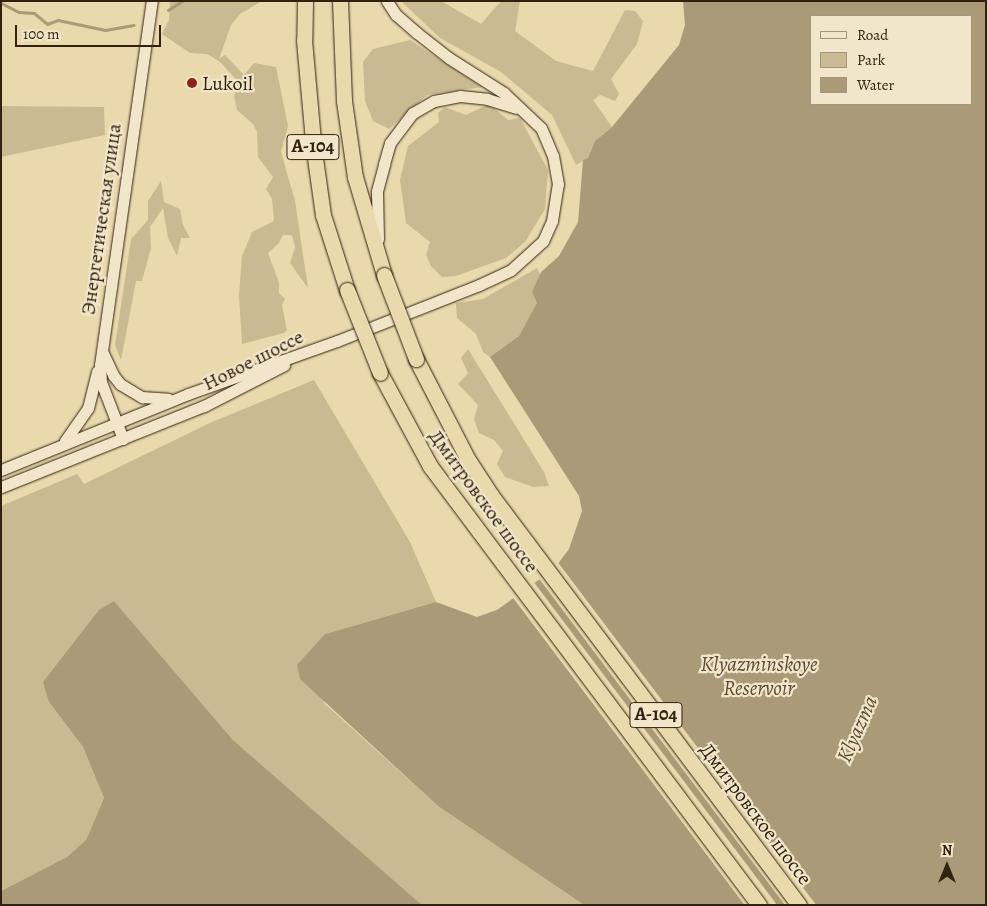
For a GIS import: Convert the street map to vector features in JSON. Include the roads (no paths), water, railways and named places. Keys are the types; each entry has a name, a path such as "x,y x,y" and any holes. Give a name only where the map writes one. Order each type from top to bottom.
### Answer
{"highway":[{"name":"Дмитровское шоссе","path":"305,1 304,40 314,151 323,215 347,290 380,373 430,466 759,905"},
{"name":"Дмитровское шоссе","path":"340,1 344,101 355,177 383,272 416,359 467,458 514,525 798,905"}],"main road":[{"name":"Энергетическая улица","path":"123,438 101,382 101,347 152,1"},
{"path":"319,348 479,285 511,270 529,257 543,241 552,222 558,184 553,156 541,128 504,93 449,58 396,15 387,1"},
{"path":"383,272 377,192 390,143 413,113 434,102 460,96 494,101 528,114"},
{"path":"101,347 112,375 133,392 150,399 182,397"},
{"path":"61,445 74,432 88,408 101,347"},
{"name":"Новое шоссе","path":"1,470 182,397 319,348"},
{"name":"Новое шоссе","path":"1,487 204,406 319,348"}],"water":[{"name":"Klyazminskoye Reservoir","path":"683,1 986,1 986,905 584,905 438,806 300,679 297,665 325,634 436,602 477,617 497,610 554,569 569,549 582,511 579,496 490,357 519,336 537,303 532,292 541,272 559,256 578,222 583,160 588,158 595,141 612,127 679,45 685,25"},
{"path":"114,601 233,740 422,905 1,905 1,891 67,857 86,840 104,798 83,747 49,702 43,682 99,610"}],"waterway":[{"path":"168,10 182,1"},
{"path":"1,3 19,12 34,13 47,24 58,20 105,30 134,25"}],"place":[{"name":"Lukoil","path":"192,83"}],"water label":[{"name":"Klyazma","path":"857,729"}]}
